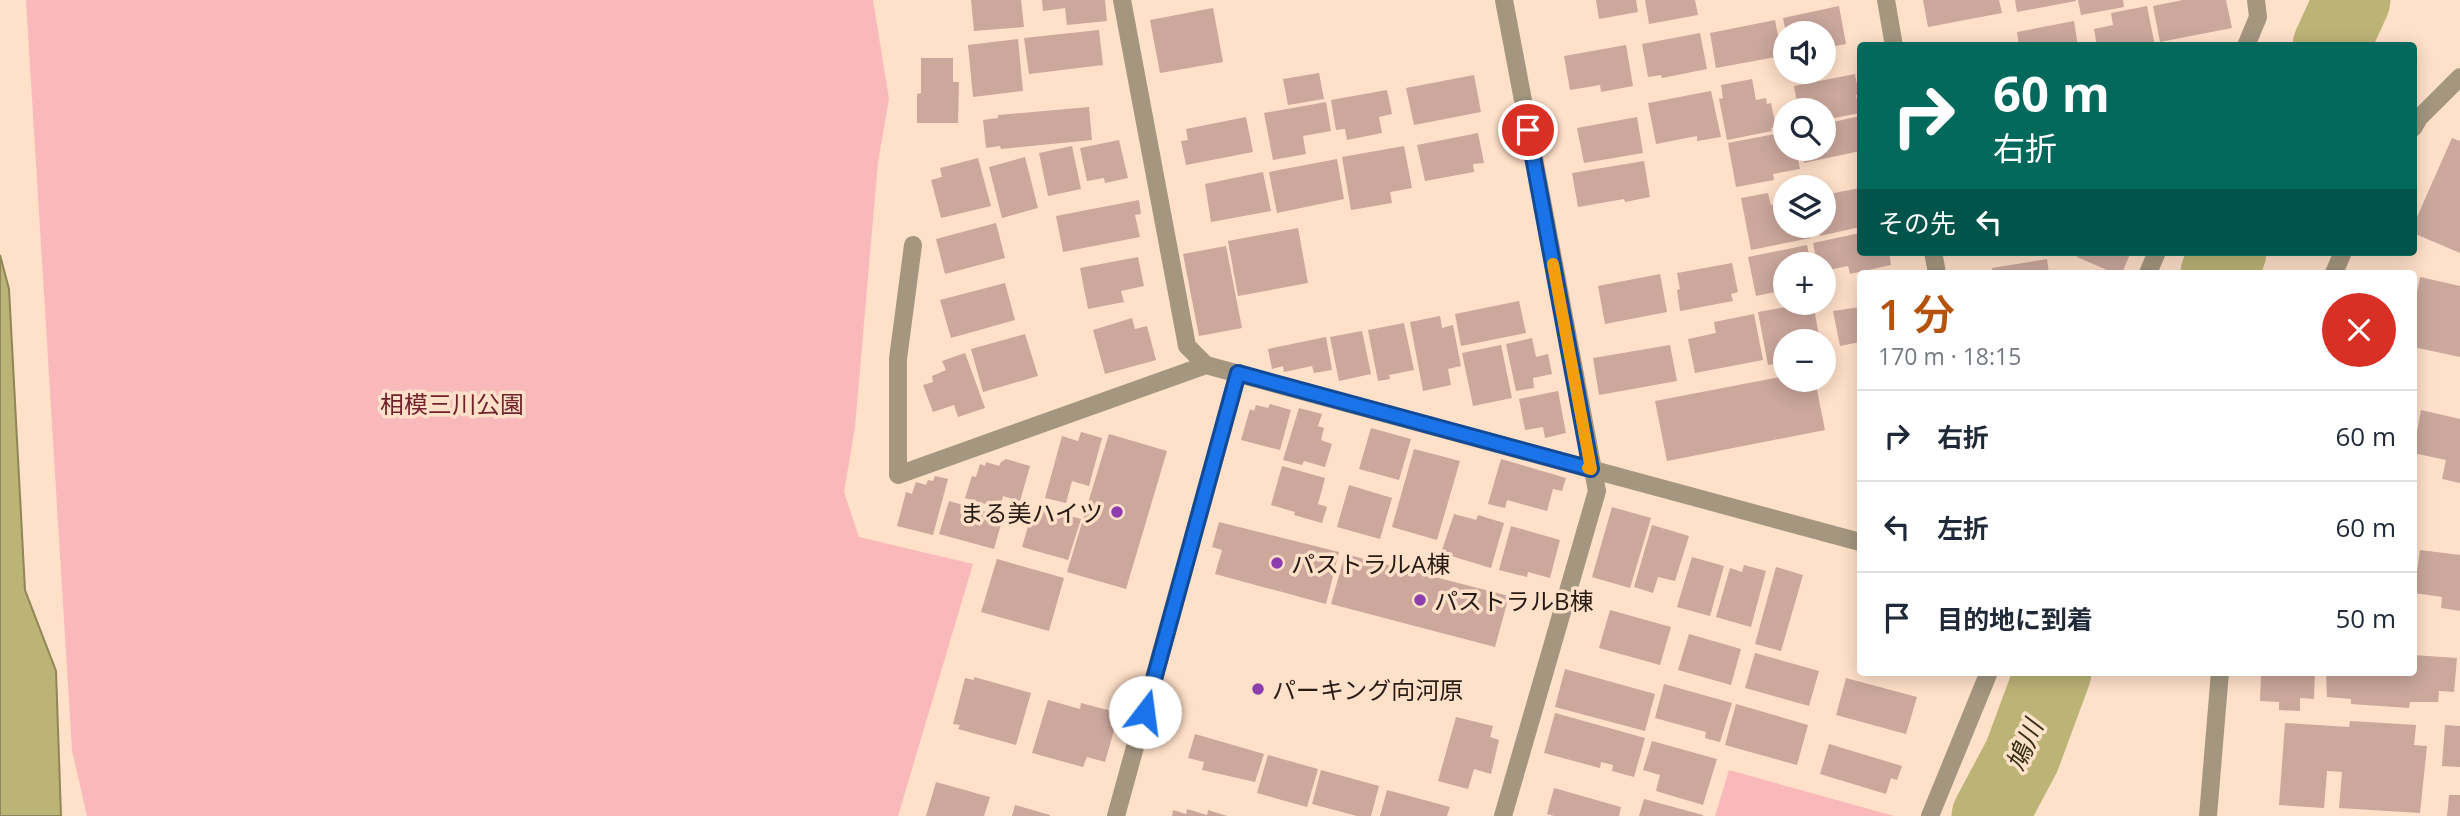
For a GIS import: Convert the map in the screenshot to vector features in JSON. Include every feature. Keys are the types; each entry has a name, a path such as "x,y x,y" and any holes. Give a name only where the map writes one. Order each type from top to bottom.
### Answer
{"street":[{"path":"1122,0 1187,346 1206,365 1857,541"},
{"path":"1503,816 1597,491 1504,0"},
{"path":"1886,0 1893,42"},
{"path":"2248,42 2259,16 2256,0"},
{"path":"2417,121 2460,77"},
{"path":"913,245 898,359 898,475 1206,365"},
{"path":"1116,816 1238,373"},
{"path":"1930,816 1987,676"},
{"path":"2208,816 2220,676"}],"green space":[{"name":"相模三川公園","path":"26,0 873,0 889,99 878,162 855,427 844,492 859,537 973,564 898,816 87,816 72,750"},
{"path":"1729,770 1894,816 1715,816"}],"shaded area":[{"path":"0,255 9,289 25,590 56,671 61,816 0,816"}],"building":[{"path":"971,0 1021,0 1024,27 974,31"},
{"path":"1042,0 1105,0 1107,21 1067,25 1065,8 1043,11"},
{"path":"1596,0 1636,0 1638,12 1599,19"},
{"path":"1645,0 1695,0 1698,15 1649,24"},
{"path":"1923,0 1999,0 2002,13 1928,27"},
{"path":"2015,0 2076,0 2076,1 2017,12"},
{"path":"2078,0 2123,0 2124,7 2081,15"},
{"path":"2183,0 2226,0 2232,28 2160,42 2153,6"},
{"path":"1839,6 1846,44 1836,46 1836,21 1784,21 1783,18"},
{"path":"2147,6 2154,42 2096,42 2094,29 2113,25 2111,13"},
{"path":"1213,8 1223,62 1160,73 1150,20"},
{"path":"1775,20 1773,58 1716,68 1710,33"},
{"path":"2074,21 2077,42 2018,42 2017,32"},
{"path":"1099,30 1103,65 1029,74 1024,38"},
{"path":"1700,33 1707,69 1662,78 1661,75 1648,77 1642,44"},
{"path":"1018,39 1023,91 973,97 968,45"},
{"path":"1626,45 1633,86 1601,92 1600,85 1570,90 1564,56"},
{"path":"921,58 953,58 953,82 959,82 958,123 917,123 917,94 921,93"},
{"path":"1319,73 1324,99 1288,105 1283,79"},
{"path":"1855,74 1857,114 1836,118 1836,98 1796,98 1794,86 1836,84 1836,78"},
{"path":"1474,75 1481,112 1414,125 1406,88"},
{"path":"1752,79 1756,100 1766,98 1767,104 1771,103 1772,131 1727,140 1719,99 1723,98 1721,85"},
{"path":"1387,90 1392,114 1379,117 1382,133 1347,140 1345,129 1336,130 1331,100"},
{"path":"1711,91 1721,137 1697,141 1697,136 1656,144 1648,103"},
{"path":"1326,102 1331,131 1303,136 1306,154 1273,160 1264,113"},
{"path":"1089,107 1092,140 1001,149 1000,146 986,148 983,120 998,118 998,115"},
{"path":"1246,117 1253,152 1186,165 1181,141 1188,140 1186,129"},
{"path":"1637,117 1643,153 1584,163 1577,128"},
{"path":"1857,117 1857,152 1836,156 1836,121"},
{"path":"1478,133 1484,163 1473,164 1474,172 1425,181 1417,145"},
{"path":"1773,134 1773,161 1798,161 1800,169 1773,174 1773,180 1736,187 1728,143"},
{"path":"2452,138 2460,141 2460,253 2417,235 2417,217"},
{"path":"1119,140 1128,178 1105,183 1104,178 1087,181 1080,148"},
{"path":"1072,146 1081,189 1048,196 1039,153"},
{"path":"1404,146 1412,188 1390,192 1392,203 1351,210 1342,157"},
{"path":"1025,157 1038,208 1002,218 989,167"},
{"path":"978,158 991,206 941,218 931,180 942,177 940,168"},
{"path":"1337,159 1344,199 1277,213 1269,172"},
{"path":"1644,161 1650,197 1578,207 1572,173"},
{"path":"1263,172 1271,211 1211,222 1205,184"},
{"path":"1857,189 1857,228 1836,232 1836,193"},
{"path":"1768,193 1773,205 1773,238 1811,238 1751,250 1741,198"},
{"path":"1139,200 1141,214 1135,215 1140,237 1063,252 1056,216"},
{"path":"996,223 1005,258 945,274 936,239"},
{"path":"1298,228 1308,283 1238,296 1228,241"},
{"path":"1857,234 1857,256 1890,256 1891,265 1857,270 1857,272 1850,274 1848,266 1836,268 1836,252 1815,252 1813,243"},
{"path":"1807,245 1808,252 1773,252 1773,292 1756,296 1748,257"},
{"path":"1226,246 1242,328 1199,336 1183,254"},
{"path":"2129,256 2123,270 2107,270 2077,257"},
{"path":"1138,257 1144,286 1121,291 1124,302 1088,309 1080,268"},
{"path":"2047,259 2049,270 1992,270"},
{"path":"1732,263 1738,292 1731,294 1733,301 1680,311 1677,273"},
{"path":"1660,274 1667,312 1605,324 1598,286"},
{"path":"2420,277 2460,286 2460,357 2417,348 2417,293"},
{"path":"1005,283 1015,320 951,338 940,300"},
{"path":"1519,301 1526,333 1461,346 1455,314"},
{"path":"1857,307 1857,343 1840,346 1834,315 1836,311"},
{"path":"1773,309 1773,315 1815,315 1818,329 1773,329 1773,364 1768,365 1758,312"},
{"path":"1754,314 1763,360 1695,373 1688,339 1716,333 1714,322"},
{"path":"1440,316 1442,328 1453,325 1461,366 1448,369 1451,385 1423,391 1410,322"},
{"path":"1132,318 1135,329 1147,326 1156,360 1105,374 1093,330"},
{"path":"1404,323 1414,370 1389,375 1390,379 1378,381 1368,330"},
{"path":"1362,331 1371,374 1339,381 1330,337"},
{"path":"1025,334 1038,376 983,392 971,349"},
{"path":"1326,337 1332,370 1314,373 1312,366 1284,372 1283,366 1272,369 1268,349"},
{"path":"1532,338 1536,357 1548,354 1552,374 1533,378 1534,388 1516,391 1506,344"},
{"path":"1501,345 1512,398 1473,406 1462,353"},
{"path":"1670,345 1677,381 1599,395 1593,358"},
{"path":"965,353 985,408 958,417 954,405 933,412 923,385 933,382 932,376 946,370 942,361"},
{"path":"1773,378 1773,392 1817,392 1825,430 1667,461 1655,401"},
{"path":"1558,391 1566,433 1545,438 1543,427 1525,430 1519,399"},
{"path":"1270,404 1291,410 1280,450 1241,440 1250,409 1254,411 1256,405 1268,408"},
{"path":"1299,408 1322,414 1318,426 1324,428 1321,440 1332,444 1325,467 1304,461 1302,465 1283,460"},
{"path":"2421,410 2460,419 2460,483 2442,479 2446,460 2417,454"},
{"path":"1371,428 1411,439 1399,480 1359,469"},
{"path":"1081,432 1102,438 1089,486 1072,481 1066,503 1045,498 1062,436 1078,441"},
{"name":"まる美ハイツ","path":"1109,434 1167,451 1126,589 1067,572"},
{"path":"1414,449 1460,461 1437,540 1392,527"},
{"path":"1006,459 1030,466 1020,501 1003,496 1000,508 965,498 972,476 976,477 980,464 985,466 986,462 999,466"},
{"path":"1501,459 1566,478 1562,491 1553,489 1547,511 1507,500 1505,508 1488,504"},
{"path":"1282,466 1325,478 1318,504 1327,507 1322,523 1271,505"},
{"path":"935,476 948,479 933,535 897,526 906,492 912,494 916,482 926,485 928,480 933,481"},
{"path":"1349,485 1392,498 1380,539 1337,527"},
{"path":"949,501 1003,517 994,549 939,534"},
{"path":"1612,507 1651,518 1630,588 1592,577"},
{"path":"1044,509 1081,519 1068,560 1022,547 1031,516 1041,519"},
{"path":"1454,514 1476,520 1478,515 1504,523 1491,568 1441,553"},
{"name":"パストラルA棟","path":"1219,522 1339,552 1326,604 1215,574 1222,550 1212,547"},
{"path":"1652,525 1689,536 1675,581 1658,577 1653,593 1634,587"},
{"path":"1511,526 1560,540 1550,578 1528,572 1527,577 1499,570"},
{"path":"2420,550 2460,555 2460,611 2441,608 2442,597 2417,593"},
{"name":"パストラルB棟","path":"1345,554 1509,596 1495,647 1331,604"},
{"path":"1692,557 1724,566 1710,616 1677,607"},
{"path":"997,559 1064,578 1049,631 981,612"},
{"path":"1744,565 1766,571 1751,627 1716,617 1730,568 1742,572"},
{"path":"1776,567 1803,575 1781,651 1755,644"},
{"path":"1610,610 1671,627 1660,665 1599,648"},
{"path":"1689,634 1741,649 1731,685 1678,670"},
{"path":"1755,653 1819,671 1809,706 1745,688"},
{"path":"2417,655 2457,658 2454,692 2439,691 2438,702 2410,702 2409,708 2351,704 2351,699 2327,697 2326,676 2417,676"},
{"path":"1565,669 1655,694 1645,731 1555,707"},
{"path":"2261,676 2315,676 2314,699 2300,698 2300,711 2279,710 2279,702 2260,701"},
{"path":"974,677 1031,693 1016,745 958,729 960,725 953,724 965,678 974,680"},
{"path":"1846,678 1917,697 1906,734 1836,715"},
{"path":"1664,684 1732,703 1720,742 1705,738 1706,732 1655,718"},
{"path":"1048,700 1080,709 1081,703 1119,713 1105,762 1087,757 1083,767 1032,753"},
{"path":"1736,704 1808,725 1797,765 1725,745"},
{"path":"1555,713 1645,738 1634,777 1612,771 1613,765 1601,762 1600,768 1544,753"},
{"path":"1456,717 1493,726 1490,737 1499,740 1491,774 1474,769 1468,789 1438,781"},
{"path":"2350,721 2416,725 2414,745 2427,746 2420,813 2339,808 2342,772 2327,771 2324,808 2279,805 2285,723 2349,727"},
{"path":"2445,725 2460,726 2460,767 2442,766"},
{"path":"1195,734 1264,754 1255,782 1202,770 1204,762 1188,758"},
{"path":"1652,741 1717,759 1703,805 1656,791 1660,775 1643,770"},
{"path":"1829,744 1902,766 1897,780 1891,778 1886,794 1820,774"},
{"path":"1268,755 1318,769 1307,807 1257,793"},
{"path":"1321,770 1379,786 1371,816 1357,816 1312,804"},
{"path":"936,782 990,797 984,816 926,816"},
{"path":"1554,788 1621,807 1619,816 1547,814"},
{"path":"1387,790 1450,807 1447,816 1380,816"},
{"path":"2449,795 2460,795 2460,816 2447,816"},
{"path":"1644,799 1703,815 1703,816 1639,816"},
{"path":"1015,805 1050,815 1050,816 1012,816"},
{"path":"1187,809 1207,815 1208,810 1227,816 1172,816 1173,810 1186,814"}],"waterway":[{"name":"鳩川","path":"2333,42 2352,0"},
{"name":"鳩川","path":"2220,270 2226,256"},
{"name":"鳩川","path":"1990,816 2022,756 2052,676"}],"slow traffic":[{"path":"1553,264 1591,469 1588,468"}],"place":[{"name":"まる美ハイツ","path":"1117,512"},
{"name":"パストラルA棟","path":"1277,563"},
{"name":"パストラルB棟","path":"1420,600"},
{"name":"パーキング向河原","path":"1258,689"}],"route":[{"path":"1145,712 1238,373 1591,469 1528,130"}]}
